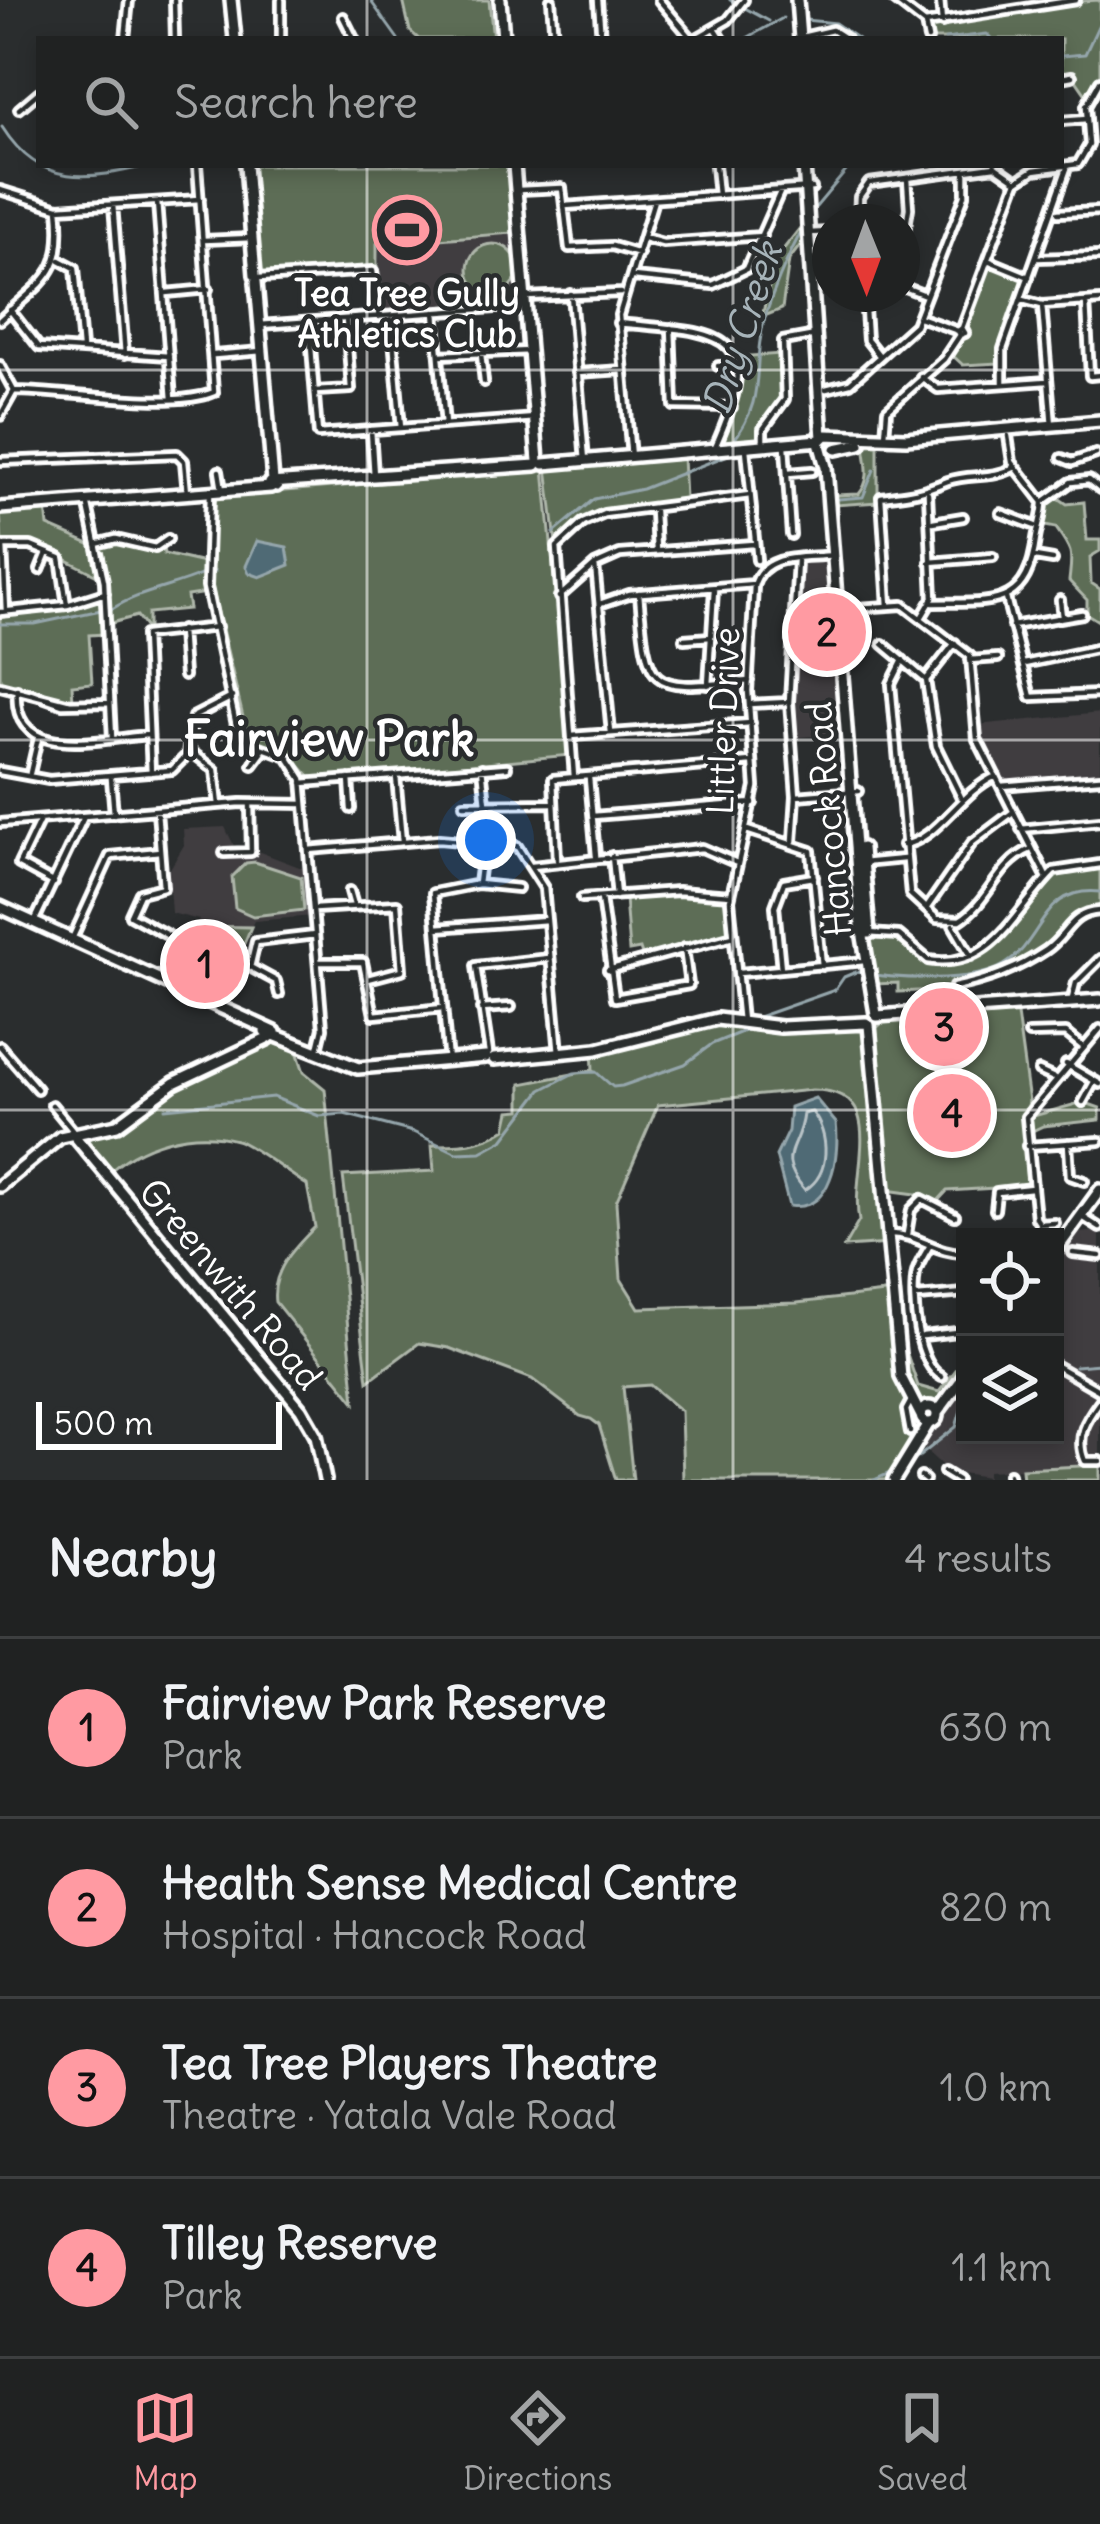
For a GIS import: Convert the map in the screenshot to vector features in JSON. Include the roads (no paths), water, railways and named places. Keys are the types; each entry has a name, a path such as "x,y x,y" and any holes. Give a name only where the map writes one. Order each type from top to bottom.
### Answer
{"main road":[{"path":"231,0 235,36"},
{"path":"500,0 503,36"},
{"path":"794,0 797,36"},
{"path":"246,168 274,484"},
{"path":"514,168 539,460"},
{"name":"Hancock Road","path":"807,168 812,233"},
{"name":"Hancock Road","path":"815,312 836,559"},
{"name":"Hancock Road","path":"819,312 901,1376 912,1400 928,1415"},
{"path":"1008,433 1100,423"},
{"path":"0,506 539,460 631,458 1100,423"},
{"path":"0,907 268,1035 364,1069 559,1052 717,1018 781,1027 1100,1000"},
{"path":"0,1186 74,1133 117,1125 174,1083 268,1035"},
{"name":"Greenwith Road","path":"74,1133 301,1409 316,1435 325,1480"},
{"path":"1064,1240 1100,1190"},
{"path":"894,1480 914,1435 956,1388"}],"street":[{"path":"125,36 128,0"},
{"path":"174,0 175,36"},
{"path":"281,0 281,36"},
{"path":"551,0 554,36"},
{"path":"598,0 602,36"},
{"path":"659,0 691,36"},
{"path":"895,0 926,24 1030,2 1075,1"},
{"path":"940,0 942,23"},
{"path":"984,0 985,13"},
{"path":"700,36 740,4"},
{"path":"343,17 352,36"},
{"path":"926,24 928,36"},
{"path":"715,28 720,36"},
{"path":"809,36 832,30 841,36"},
{"path":"1064,77 1072,76"},
{"path":"885,441 887,410 948,355 990,261 1017,181 1034,170 1067,168 1082,160 1089,145 1086,106 1100,81"},
{"path":"19,109 36,95"},
{"path":"1064,121 1087,119"},
{"path":"1089,145 1100,146"},
{"path":"14,391 172,399 214,392 197,168"},
{"path":"715,168 718,195"},
{"path":"859,204 869,183 987,168"},
{"path":"997,168 1017,181"},
{"path":"1003,384 1003,349 1067,168"},
{"path":"826,389 850,383 919,316 964,195 965,174"},
{"path":"907,179 910,204"},
{"path":"515,190 562,188 569,248 611,246 639,254"},
{"path":"565,206 808,188"},
{"path":"0,190 58,208 200,199"},
{"path":"631,277 713,285 746,269 781,190"},
{"path":"631,458 618,323 654,200"},
{"path":"157,202 172,399"},
{"path":"113,205 125,354"},
{"path":"0,320 60,260 58,208"},
{"path":"1055,212 1100,211"},
{"path":"644,238 663,243 762,236"},
{"path":"204,240 252,238"},
{"path":"1037,258 1100,256"},
{"path":"60,260 75,268 82,348"},
{"path":"990,261 1030,278"},
{"path":"257,278 373,271 379,316"},
{"path":"165,293 208,289"},
{"path":"571,293 585,461"},
{"path":"260,326 435,312 571,293 624,294"},
{"path":"920,294 926,296"},
{"path":"1022,300 1042,305 1100,301"},
{"path":"1086,302 1090,376 1100,375"},
{"path":"1042,305 1052,426"},
{"path":"10,310 39,347 169,356"},
{"path":"435,312 445,425"},
{"path":"865,312 867,340 878,354"},
{"path":"391,316 401,428"},
{"path":"919,316 960,331"},
{"path":"315,391 351,389 346,319"},
{"path":"309,322 318,434 536,418"},
{"path":"618,323 718,335 731,347 732,407 714,452"},
{"path":"671,328 674,406 732,407"},
{"path":"763,448 764,429 785,399 781,344 789,338 816,335"},
{"path":"213,355 262,351"},
{"path":"439,356 530,351"},
{"path":"481,354 484,382"},
{"path":"0,365 14,391"},
{"path":"718,366 733,366"},
{"path":"577,374 623,370"},
{"path":"921,377 938,389 1047,381"},
{"path":"0,416 14,391"},
{"path":"371,430 374,476"},
{"path":"1008,433 1016,467 1043,502"},
{"path":"788,446 791,535"},
{"path":"746,449 757,560"},
{"path":"0,461 177,454 184,460 187,493"},
{"path":"1062,458 1072,462 1096,454"},
{"path":"1072,462 1073,482"},
{"path":"888,605 880,500 928,493 951,480 995,476 1016,467"},
{"path":"219,471 206,578 240,733 262,751 292,760 302,783 323,1028 317,1051"},
{"path":"787,473 812,471"},
{"path":"933,603 1006,598 1023,588 1043,502 1073,482 1089,481 1100,488"},
{"path":"921,618 933,603 928,493"},
{"path":"574,777 555,550 598,516 654,512 686,500 750,495"},
{"path":"87,501 105,592 112,738"},
{"path":"654,512 656,551"},
{"path":"1001,513 1038,527"},
{"path":"931,522 963,517"},
{"path":"94,544 116,539 154,548 169,539"},
{"path":"559,597 596,566 620,554 754,544"},
{"path":"67,604 62,560 31,546 1,548 3,612 67,604 105,592"},
{"path":"40,570 48,552"},
{"path":"1034,556 1053,560"},
{"path":"930,562 993,557"},
{"name":"Littler Drive","path":"742,1021 731,895 753,803 749,681 754,584 768,564 836,559"},
{"path":"793,841 796,796 789,702 796,561"},
{"path":"596,566 611,733"},
{"path":"600,604 639,593 754,584"},
{"path":"708,685 714,587"},
{"path":"639,593 644,658 652,675 670,685 749,681"},
{"path":"1006,598 1034,699 1100,694"},
{"path":"1060,600 1062,617"},
{"path":"840,610 903,605 955,643 970,660 977,739 1047,878"},
{"path":"1012,626 1082,614"},
{"path":"151,772 145,635 217,627"},
{"path":"181,630 184,676"},
{"path":"684,639 711,637"},
{"path":"926,680 955,643"},
{"path":"883,644 926,680 937,746 961,797"},
{"path":"1023,664 1100,647"},
{"path":"970,660 998,658"},
{"path":"903,660 891,684 910,894 926,909 952,922 970,956"},
{"path":"0,686 70,704 109,703"},
{"path":"17,689 20,720 38,738 149,735"},
{"path":"0,771 49,780 175,769 188,750 194,717 232,697"},
{"path":"749,704 789,702"},
{"path":"571,736 751,723"},
{"path":"30,776 38,738"},
{"path":"188,750 213,766 219,805"},
{"path":"557,860 550,781 753,762"},
{"path":"302,783 507,767"},
{"path":"482,768 486,802"},
{"path":"111,776 114,814"},
{"path":"396,776 402,842"},
{"path":"589,776 596,856"},
{"path":"903,845 925,838 961,797 996,776"},
{"path":"1000,786 1100,778"},
{"path":"349,779 351,809"},
{"path":"796,796 855,792"},
{"path":"224,853 251,852 250,803"},
{"path":"464,804 552,803"},
{"path":"593,816 753,803"},
{"path":"0,824 219,805 304,804"},
{"path":"157,811 163,887 140,893 130,915 180,942 164,983"},
{"path":"926,909 972,843 1013,812"},
{"path":"35,921 84,817"},
{"path":"40,820 20,865 54,883"},
{"path":"1022,829 1100,821"},
{"path":"748,830 812,851 822,965"},
{"path":"308,850 402,842 514,844 544,887 559,1052"},
{"path":"478,884 482,843"},
{"path":"532,866 702,848 737,863"},
{"path":"952,922 968,915 1003,869 1031,849"},
{"path":"71,941 110,856 160,851"},
{"path":"612,856 616,896"},
{"path":"860,863 904,859"},
{"path":"866,933 899,934 928,960 970,956 1002,936 1047,878 1074,864 1100,864"},
{"path":"781,969 776,896 784,882 814,877"},
{"path":"448,1062 434,891 478,884 518,888"},
{"path":"350,891 354,905"},
{"path":"582,898 678,891 731,895"},
{"path":"601,898 608,970 616,998 688,985 684,948"},
{"path":"313,909 397,904 402,970 368,979"},
{"path":"952,1013 954,987 1007,972 1050,948 1077,916 1100,911"},
{"path":"436,928 547,920"},
{"path":"279,994 276,981 250,967 256,942 315,935"},
{"path":"608,970 734,935"},
{"path":"490,1057 480,1009 478,964 551,957"},
{"path":"1071,1003 1076,983 1100,959"},
{"path":"317,962 358,960 368,979 374,1015 443,1008"},
{"path":"737,974 822,965 870,968"},
{"path":"480,1009 511,1007"},
{"path":"1055,1223 1036,1218 1027,1146 1030,1107 1082,1046 1097,1038 1100,1029"},
{"path":"1029,1034 1066,1033 1082,1046"},
{"path":"0,1046 37,1089"},
{"path":"1066,1064 1097,1083 1083,1102"},
{"path":"1039,1071 1054,1078"},
{"path":"52,1105 74,1133"},
{"path":"1027,1146 1100,1141"},
{"path":"1068,1143 1072,1179 1084,1181"},
{"path":"995,1210 997,1192 1032,1189"},
{"path":"907,1234 911,1210 922,1199 955,1216"},
{"path":"1081,1216 1100,1228"},
{"path":"888,1234 907,1234 930,1246 956,1251"},
{"path":"930,1246 916,1273 917,1298 925,1359 942,1377"},
{"path":"1073,1253 1100,1256"},
{"path":"917,1298 956,1294"},
{"path":"921,1336 956,1332"},
{"path":"1064,1370 1100,1391"},
{"path":"912,1400 906,1410 914,1435"},
{"path":"1100,1401 1085,1421 1080,1448 1085,1461 1100,1461"},
{"path":"944,1472 957,1480"}],"water":[{"path":"257,541 287,547 290,565 260,577 249,573 246,566"},
{"path":"815,1098 836,1123 834,1165 824,1191 815,1200 789,1206 776,1156 788,1131 790,1107"}],"waterway":[{"path":"370,0 396,36"},
{"path":"730,0 769,21"},
{"path":"750,36 783,18"},
{"path":"805,20 835,23 854,36"},
{"name":"Dry Creek","path":"1064,56 1085,54 1100,22"},
{"path":"970,36 989,36"},
{"path":"2,127 36,163"},
{"path":"46,168 87,176 137,168"},
{"name":"Dry Creek","path":"818,204 848,168"},
{"name":"Dry Creek","path":"731,444 751,410 766,314 803,228"},
{"name":"Dry Creek","path":"554,533 594,499 642,489 728,455"},
{"path":"838,499 863,497 874,470"},
{"path":"211,573 215,572"},
{"path":"112,609 203,574"},
{"path":"0,624 35,624 101,610"},
{"path":"758,1017 835,990 844,977 856,972 932,978 990,971 1017,955 1066,897 1100,892"},
{"path":"165,1108 273,1097 319,1116 344,1114 413,1132 457,1153 481,1152 503,1140 541,1090 574,1073 596,1072 613,1087 622,1086 685,1064 712,1044 749,1029"},
{"path":"1075,1366 1100,1364"},
{"path":"916,1459 956,1427"},
{"path":"874,1480 894,1471"}],"place":[{"name":"Tea Tree Gully Athletics Club","path":"407,230"},
{"name":"Health Sense Medical Centre","path":"827,632"},
{"name":"Fairview Park Reserve","path":"205,964"},
{"name":"Tea Tree Players Theatre","path":"944,1027"},
{"name":"Tilley Reserve","path":"952,1113"}],"district":[{"name":"Fairview Park","path":"329,739"}]}
